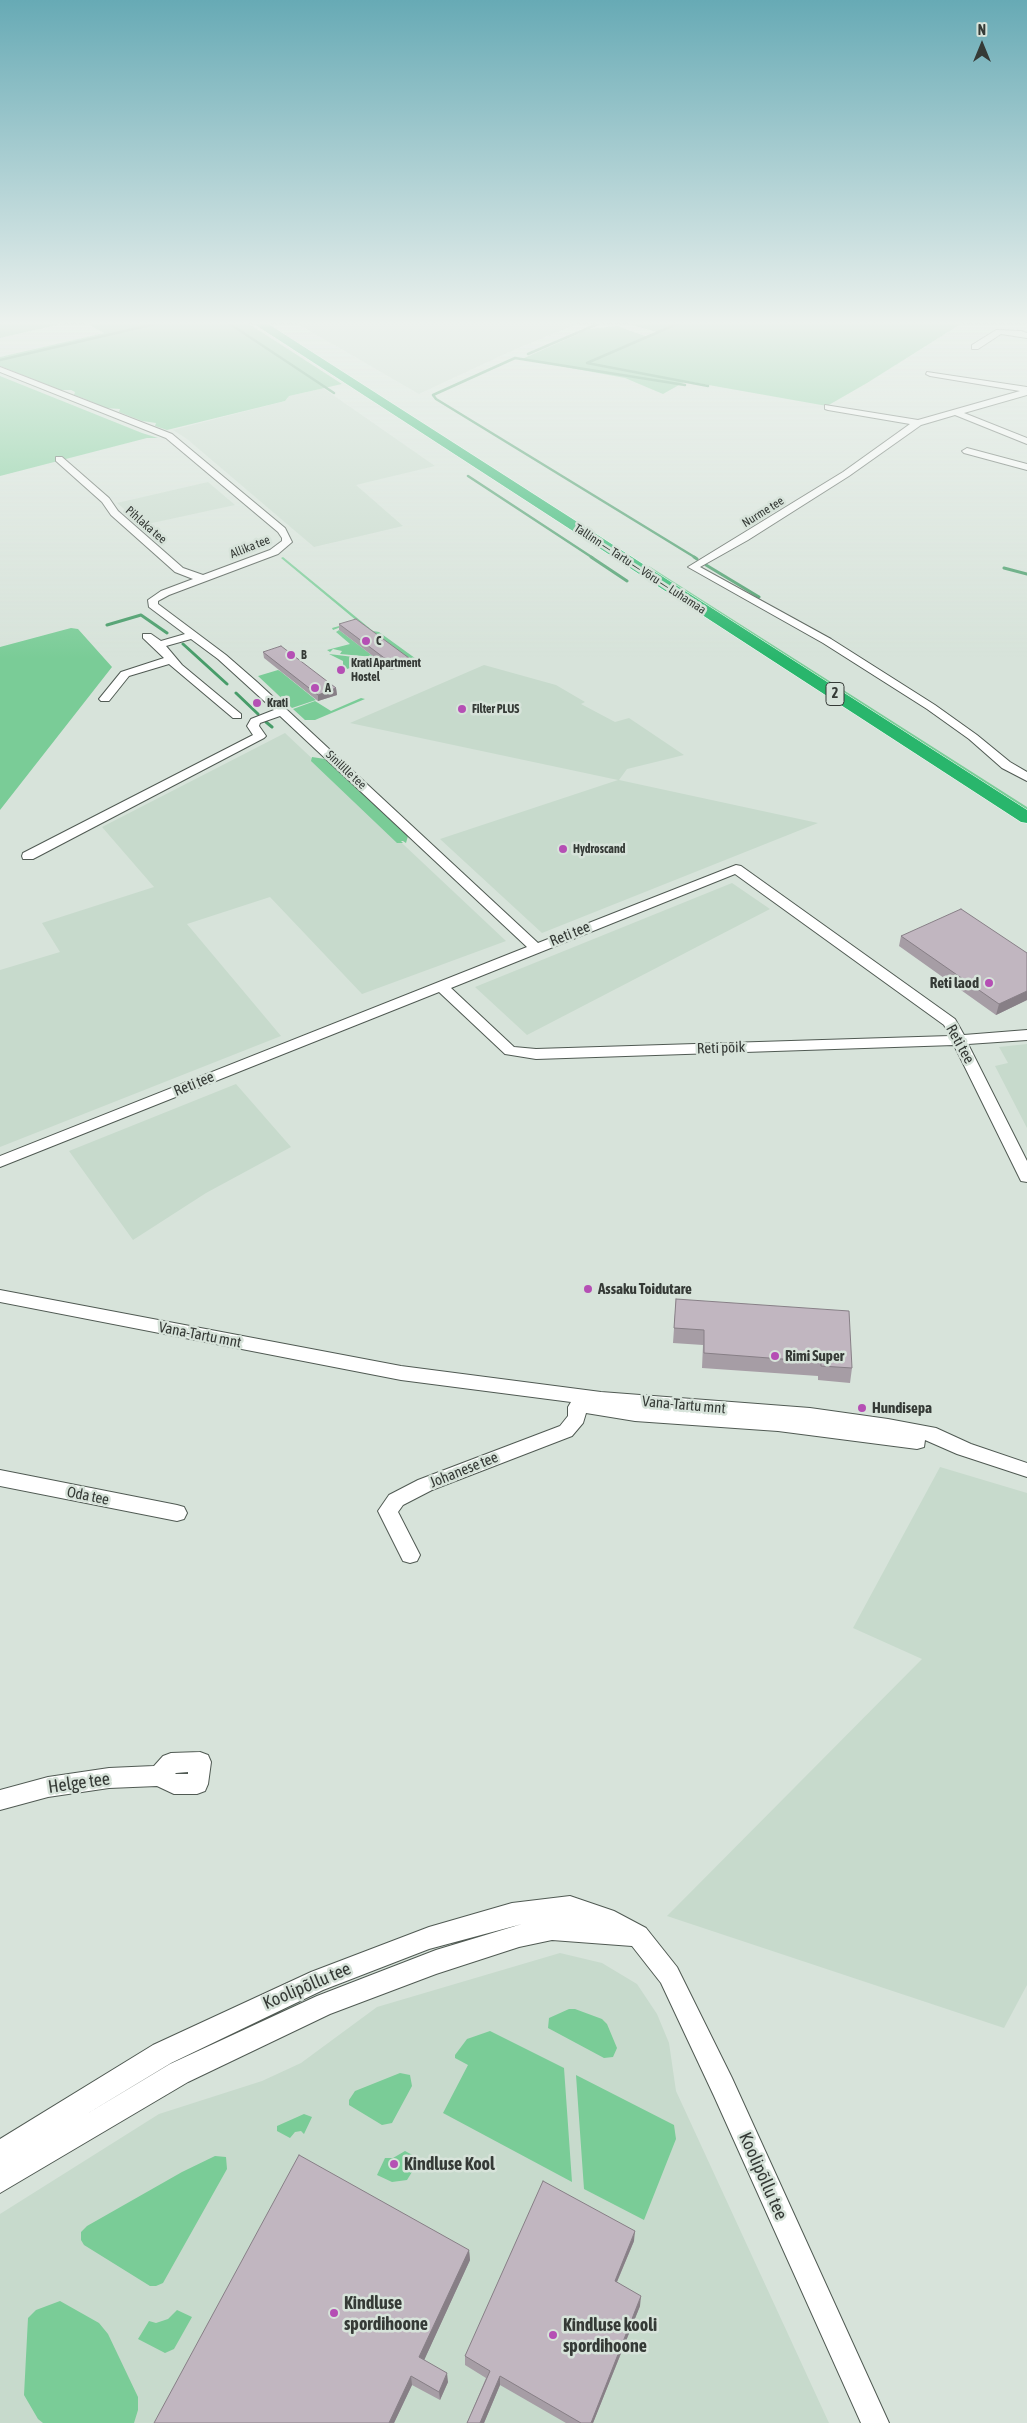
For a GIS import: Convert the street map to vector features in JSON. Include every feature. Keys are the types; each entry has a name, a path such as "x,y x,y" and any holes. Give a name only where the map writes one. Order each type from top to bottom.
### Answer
{"highway":[{"name":"Tallinn — Tartu — Võru — Luhamaa","path":"430,433 1027,818"},
{"name":"Tallinn — Tartu — Võru — Luhamaa","path":"450,433 1027,800"}],"street":[{"name":"Allika tee","path":"153,600 165,593 274,552 285,545 287,538 282,530 168,436 161,433"},
{"name":"Nurme tee","path":"903,433 745,538 693,566 826,641 931,707 973,737 1006,764 1027,777"},
{"path":"1003,433 1027,439"},
{"path":"967,451 1027,467"},
{"name":"Pihlaka tee","path":"59,459 106,500 120,519 179,570 203,579"},
{"name":"Sinilille tee","path":"153,600 153,605 158,610 194,635 282,711 535,947"},
{"path":"158,645 194,635"},
{"path":"148,636 237,716"},
{"path":"105,699 125,674 172,659"},
{"path":"28,856 260,736 253,726 255,721 282,711"},
{"name":"Reti tee","path":"0,1162 535,947 736,869 950,1022 1027,1177"},
{"name":"Reti põik","path":"441,986 510,1051 536,1054 960,1040 1027,1035"},
{"name":"Vana-Tartu mnt","path":"0,1296 401,1373 601,1399 855,1420 936,1436 964,1449 1027,1470"},
{"name":"Vana-Tartu mnt","path":"401,1373 420,1380 483,1393 577,1407 635,1414 834,1430 964,1449"},
{"name":"Johanese tee","path":"410,1555 388,1512 396,1500 425,1485 566,1431 577,1418 577,1407"},
{"name":"Oda tee","path":"0,1478 177,1513"},
{"name":"Helge tee","path":"0,1800 48,1787 109,1778 159,1776"},
{"name":"Koolipõllu tee","path":"0,2153 162,2054 319,1980 429,1938 512,1914 570,1907 606,1918 638,1936 669,1975 875,2423"},
{"path":"0,2180 179,2073 325,2004 436,1962 518,1936 552,1930 569,1930 638,1936"}],"shaded area":[{"path":"178,433 388,433 435,466 356,485 403,526 314,547"},
{"path":"208,482 235,505 143,525 117,503"},
{"path":"484,665 556,685 585,702 581,704 615,722 629,718 684,755 627,769 619,780 818,823 542,933 440,839 618,780 350,723"},
{"path":"285,733 506,941 362,994 270,897 187,924 281,1036 0,1147 0,970 60,952 42,923 154,887 102,827"},
{"path":"732,883 770,909 527,1035 475,987"},
{"path":"1027,1044 1027,1128 995,1066 1008,1063 999,1047"},
{"path":"236,1084 291,1147 206,1193 133,1240 69,1151"},
{"path":"940,1467 1027,1493 1027,1985 1004,2028 667,1916 922,1659 853,1628"},
{"name":"Kindluse Kool","path":"560,1953 602,1963 637,1984 657,2014 669,2043 676,2091 829,2423 0,2423 0,2214 159,2114 262,2081 301,2063 377,2007"}],"green space":[{"path":"0,433 142,433 158,438 147,438 0,476"},
{"path":"283,557 373,631 379,632 419,661 414,663 346,625 333,630 332,628 357,621 281,558"},
{"path":"649,566 1027,807 1027,811 650,569"},
{"path":"71,628 78,629 112,667 0,810 0,647"},
{"path":"339,630 374,657 340,654 342,651 333,649 330,652 327,650 350,644 336,632"},
{"path":"329,654 372,660 347,669 343,665 343,661"},
{"path":"278,670 316,700 292,708 258,676"},
{"path":"361,698 365,699 315,720 305,720 293,709 315,701 331,711"},
{"path":"312,757 325,759 408,836 406,843 401,841 403,843 397,843 311,761"},
{"path":"569,2009 575,2009 602,2019 607,2024 617,2048 613,2057 604,2058 548,2028 549,2018"},
{"path":"490,2031 564,2068 572,2182 443,2113 468,2065 455,2058 455,2055 467,2039"},
{"path":"400,2073 410,2075 412,2086 392,2123 382,2125 349,2105 349,2100 355,2091"},
{"path":"576,2075 674,2125 676,2139 644,2220 584,2189"},
{"path":"304,2114 312,2117 304,2134 301,2131 295,2132 290,2138 277,2131 277,2126"},
{"path":"405,2151 420,2159 407,2180 392,2182 377,2175 385,2158 393,2158"},
{"path":"215,2156 226,2157 227,2169 163,2283 150,2286 84,2245 81,2240 81,2232 87,2226 182,2172"},
{"path":"60,2301 99,2323 108,2334 138,2397 138,2410 134,2423 43,2423 38,2419 24,2395 28,2318 36,2310"},
{"path":"177,2310 192,2317 174,2349 165,2353 138,2339 149,2321 156,2323 168,2319"}],"building":[{"path":"356,619 409,658 391,663 339,624"},
{"path":"281,646 336,688 318,695 263,652"},
{"name":"Reti laod","path":"961,909 1027,953 1027,991 999,1004 901,936"},
{"name":"Rimi Super","path":"676,1299 849,1311 852,1368 821,1366 821,1362 704,1353 704,1330 674,1328"},
{"name":"Kindluse spordihoone","path":"299,2155 469,2250 419,2357 447,2373 439,2392 411,2376 389,2423 154,2423"},
{"name":"Kindluse kooli spordihoone","path":"543,2181 635,2231 615,2281 641,2296 591,2423 581,2423 500,2376 480,2423 467,2423 490,2371 465,2356"}],"waterway":[{"path":"492,433 696,558"},
{"path":"468,476 593,558"},
{"path":"591,557 627,581"},
{"path":"706,565 759,597"},
{"path":"1004,568 1027,574"},
{"path":"107,625 141,615 167,633"},
{"path":"183,644 227,684"},
{"path":"236,693 258,714"},
{"path":"266,722 272,727"}],"place":[{"name":"C","path":"366,641"},
{"name":"B","path":"291,655"},
{"name":"Krati Apartment Hostel","path":"341,670"},
{"name":"A","path":"315,688"},
{"name":"Krati","path":"257,703"},
{"name":"Filter PLUS","path":"462,709"},
{"name":"Hydroscand","path":"563,849"},
{"name":"Reti laod","path":"989,983"},
{"name":"Assaku Toidutare","path":"588,1289"},
{"name":"Rimi Super","path":"775,1356"},
{"name":"Hundisepa","path":"862,1408"},
{"name":"Kindluse Kool","path":"394,2164"},
{"name":"Kindluse spordihoone","path":"334,2313"},
{"name":"Kindluse kooli spordihoone","path":"553,2335"}]}
